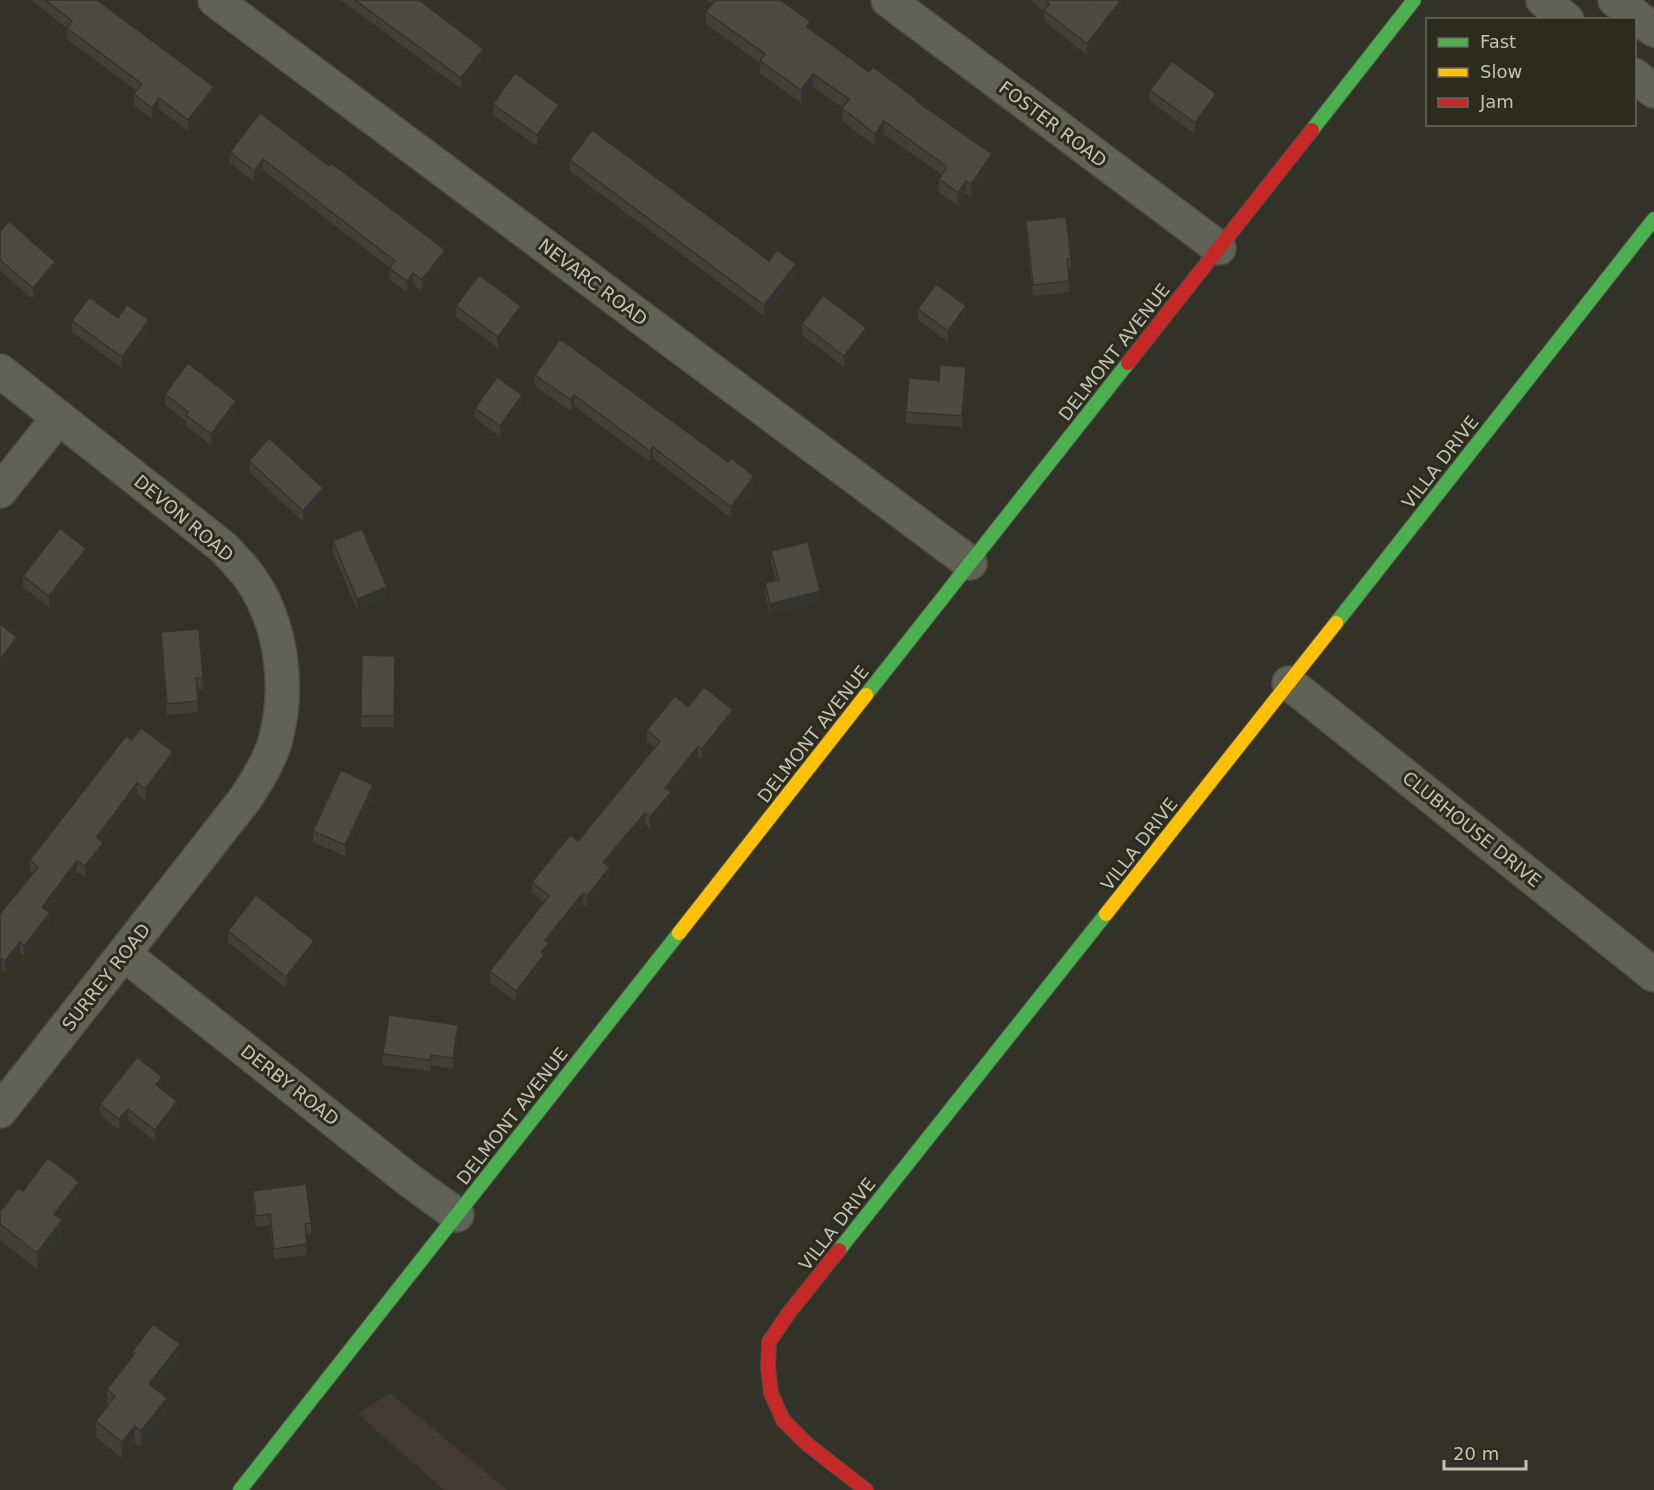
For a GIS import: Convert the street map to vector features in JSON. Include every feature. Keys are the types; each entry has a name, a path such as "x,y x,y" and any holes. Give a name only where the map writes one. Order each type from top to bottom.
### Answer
{"street":[{"name":"NEVARC ROAD","path":"215,0 970,563"},
{"name":"FOSTER ROAD","path":"888,0 1219,248"},
{"name":"DELMONT AVENUE","path":"240,1490 1414,0"},
{"path":"1543,0 1565,18"},
{"path":"1615,0 1654,30"},
{"path":"1636,76 1654,91"},
{"name":"VILLA DRIVE","path":"866,1490 807,1444 783,1419 771,1393 768,1368 769,1342 788,1314 1654,219"},
{"name":"DEVON ROAD","path":"0,371 224,548 249,577 268,611 276,635 282,673 282,706 274,743 255,784 212,842"},
{"path":"0,491 59,417"},
{"name":"CLUBHOUSE DRIVE","path":"1289,683 1654,975"},
{"name":"SURREY ROAD","path":"0,1112 212,842"},
{"name":"DERBY ROAD","path":"123,954 409,1180 457,1215"}],"shaded area":[{"path":"390,1393 507,1490 444,1490 358,1414"}],"building":[{"path":"45,0 97,0 214,87 188,120 159,98 152,108 134,94 142,84 67,28 72,21"},
{"path":"355,0 419,0 483,49 461,78"},
{"path":"715,0 780,0 810,21 807,27 869,72 873,67 916,101 992,154 971,184 966,181 958,193 939,179 947,167 884,121 875,134 842,108 849,99 813,74 801,90 760,61 765,54 706,12"},
{"path":"1045,0 1121,0 1087,44 1044,10 1049,4"},
{"path":"1172,61 1216,94 1195,123 1150,90"},
{"path":"515,73 559,105 537,135 493,104"},
{"path":"260,113 329,166 331,163 445,250 422,280 413,273 407,281 389,268 395,261 263,159 254,171 230,152"},
{"path":"592,130 769,261 777,250 796,264 764,305 570,160"},
{"path":"1066,217 1071,259 1067,259 1069,281 1033,285 1026,221"},
{"path":"9,221 55,262 33,288 0,260 0,232"},
{"path":"479,275 521,306 498,337 456,306"},
{"path":"936,284 966,306 948,331 918,309"},
{"path":"823,295 866,328 844,356 802,324"},
{"path":"89,297 118,318 127,305 149,320 122,357 72,321"},
{"path":"560,339 728,462 731,458 754,476 731,507 653,447 650,451 574,395 571,400 535,375"},
{"path":"188,363 236,401 211,434 186,415 188,412 165,394"},
{"path":"940,365 966,367 962,416 906,412 909,378 939,381"},
{"path":"497,377 522,395 500,426 475,408"},
{"path":"269,438 323,488 303,511 249,461"},
{"path":"60,528 86,549 49,596 23,576"},
{"path":"362,529 387,587 357,599 333,541"},
{"path":"808,542 820,591 770,604 765,583 779,580 771,551"},
{"path":"0,624 17,637 0,660"},
{"path":"199,629 203,678 196,678 198,701 167,704 161,632"},
{"path":"362,655 395,656 394,716 361,716"},
{"path":"704,687 733,710 702,749 698,746 665,788 671,792 650,817 645,813 603,862 610,867 587,896 583,893 545,940 549,943 541,952 544,955 516,991 490,971 549,896 532,882 570,835 578,841 660,741 647,730 675,696 688,707"},
{"path":"141,728 173,752 145,789 137,783 97,837 103,843 85,866 77,861 42,907 50,913 24,946 20,942 5,961 2,959 0,961 0,914 38,867 30,860 126,736 132,740"},
{"path":"341,770 373,785 345,845 313,831"},
{"path":"256,895 314,941 286,977 228,931"},
{"path":"389,1015 458,1025 453,1058 431,1055 430,1060 383,1054"},
{"path":"137,1057 162,1077 156,1085 177,1101 155,1130 128,1109 119,1119 100,1104"},
{"path":"48,1158 79,1182 54,1214 62,1220 37,1253 0,1224 0,1212 18,1188 23,1191"},
{"path":"306,1184 311,1223 305,1224 307,1244 274,1249 270,1214 256,1216 253,1191"},
{"path":"153,1324 180,1344 149,1384 167,1398 141,1431 135,1426 122,1442 96,1421 115,1396 107,1389 135,1353 133,1351"}],"traffic: fast":[{"path":"1312,130 1414,0"},
{"path":"1336,623 1654,219"},
{"path":"866,695 1128,363"},
{"path":"839,1250 1106,914"},
{"path":"240,1490 679,933"}],"traffic: slow":[{"path":"1106,914 1336,623"},
{"path":"679,933 866,695"}],"traffic: jam":[{"path":"1128,363 1312,130"},
{"path":"839,1250 788,1314 769,1342 768,1368 771,1393 783,1420 807,1444 866,1490"}]}
